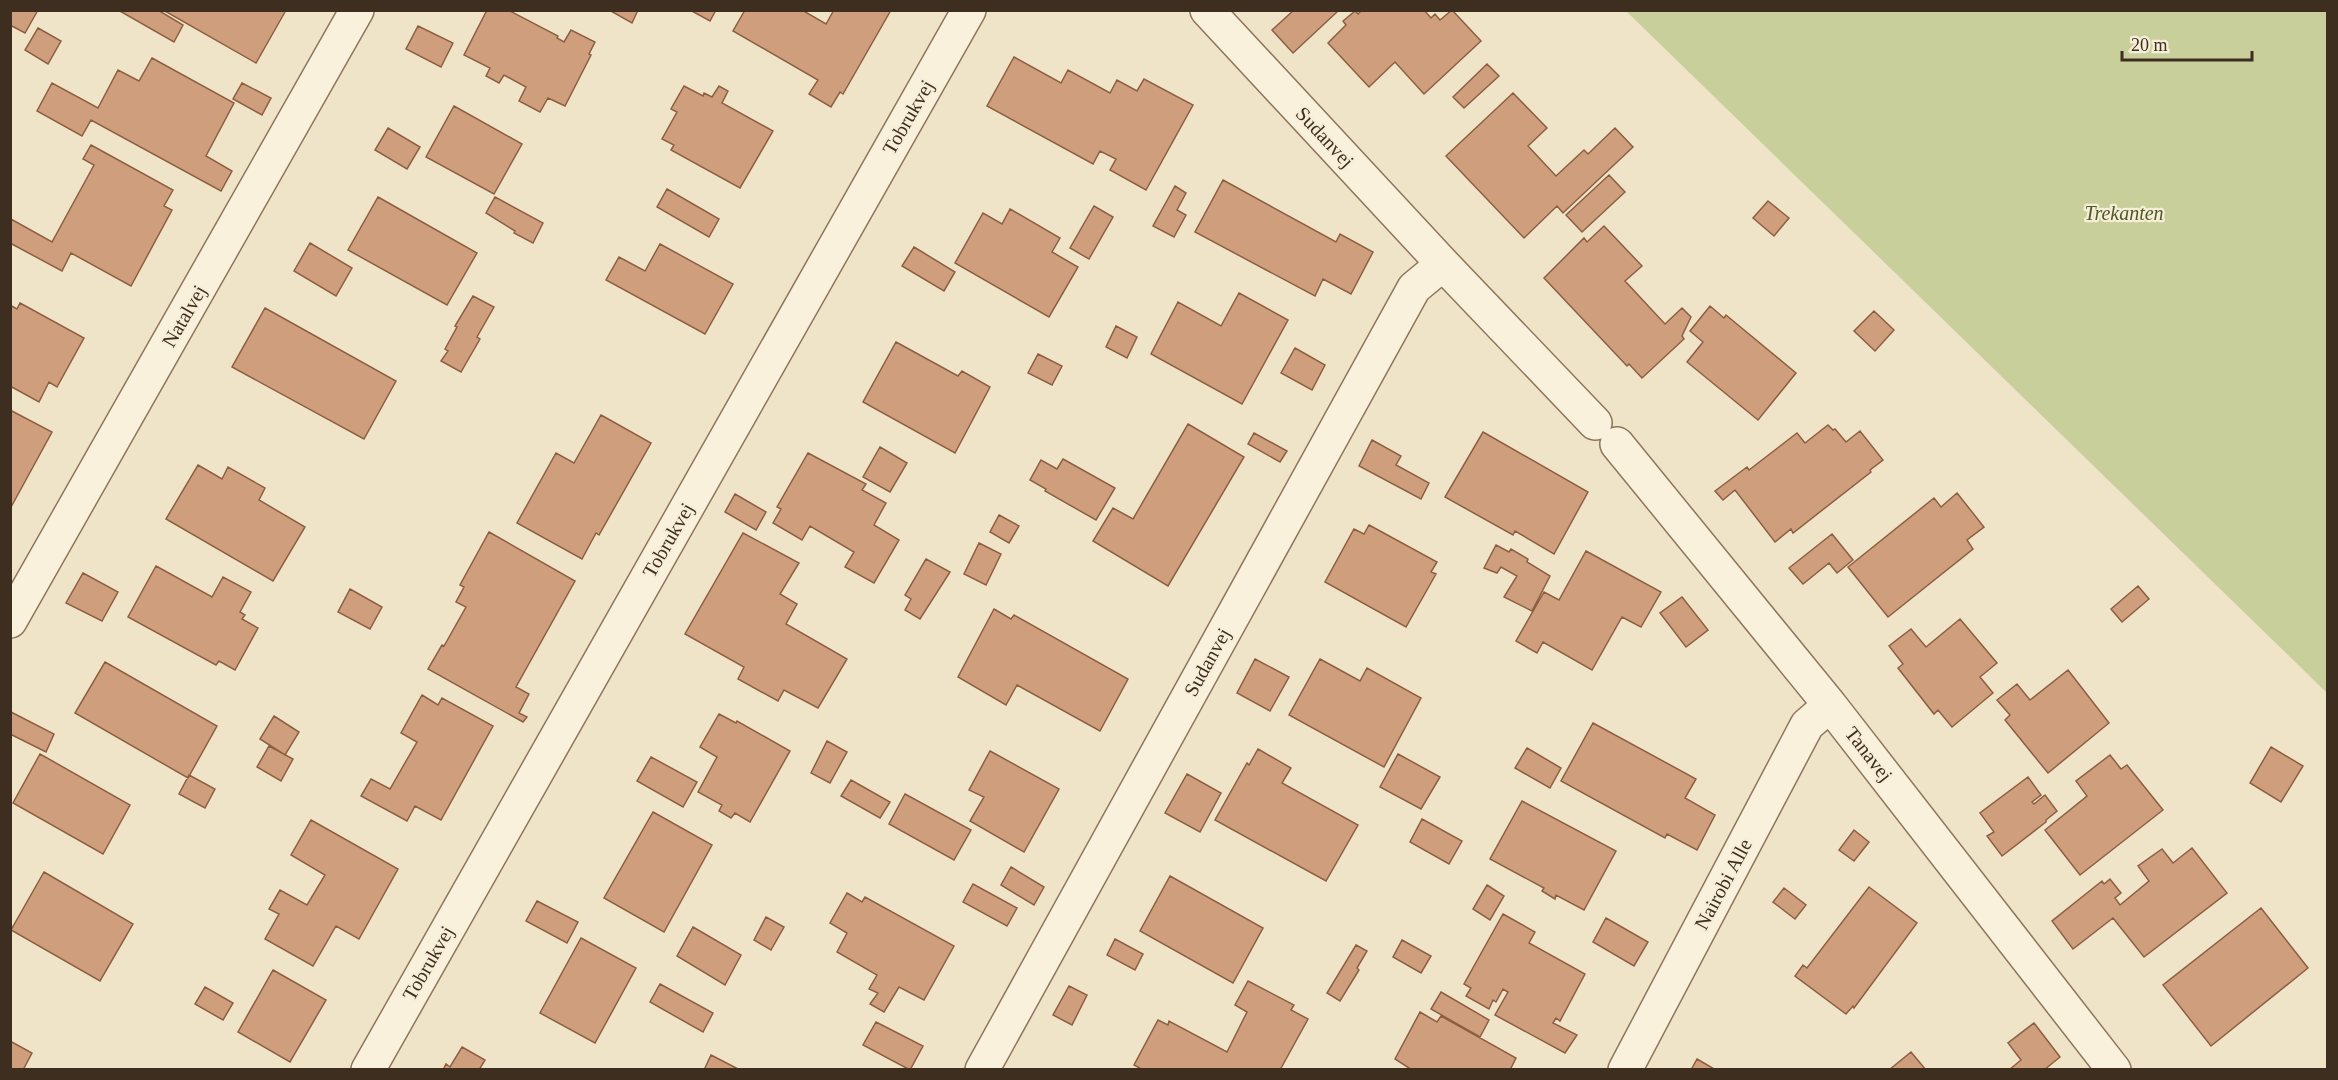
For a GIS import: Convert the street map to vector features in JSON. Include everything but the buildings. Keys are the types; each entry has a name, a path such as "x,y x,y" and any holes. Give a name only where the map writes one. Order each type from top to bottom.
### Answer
{"street":[{"name":"Natalvej","path":"10,621 357,10"},
{"name":"Tobrukvej","path":"368,1070 969,10"},
{"name":"Sudanvej","path":"1208,10 1443,264 1606,434"},
{"name":"Sudanvej","path":"982,1070 1414,288 1443,264"},
{"name":"Tanavej","path":"1606,434 1830,705 2114,1070"},
{"name":"Nairobi Alle","path":"1625,1070 1807,725 1830,705"}],"green space":[{"name":"Trekanten","path":"1626,11 2327,11 2327,693"}]}
